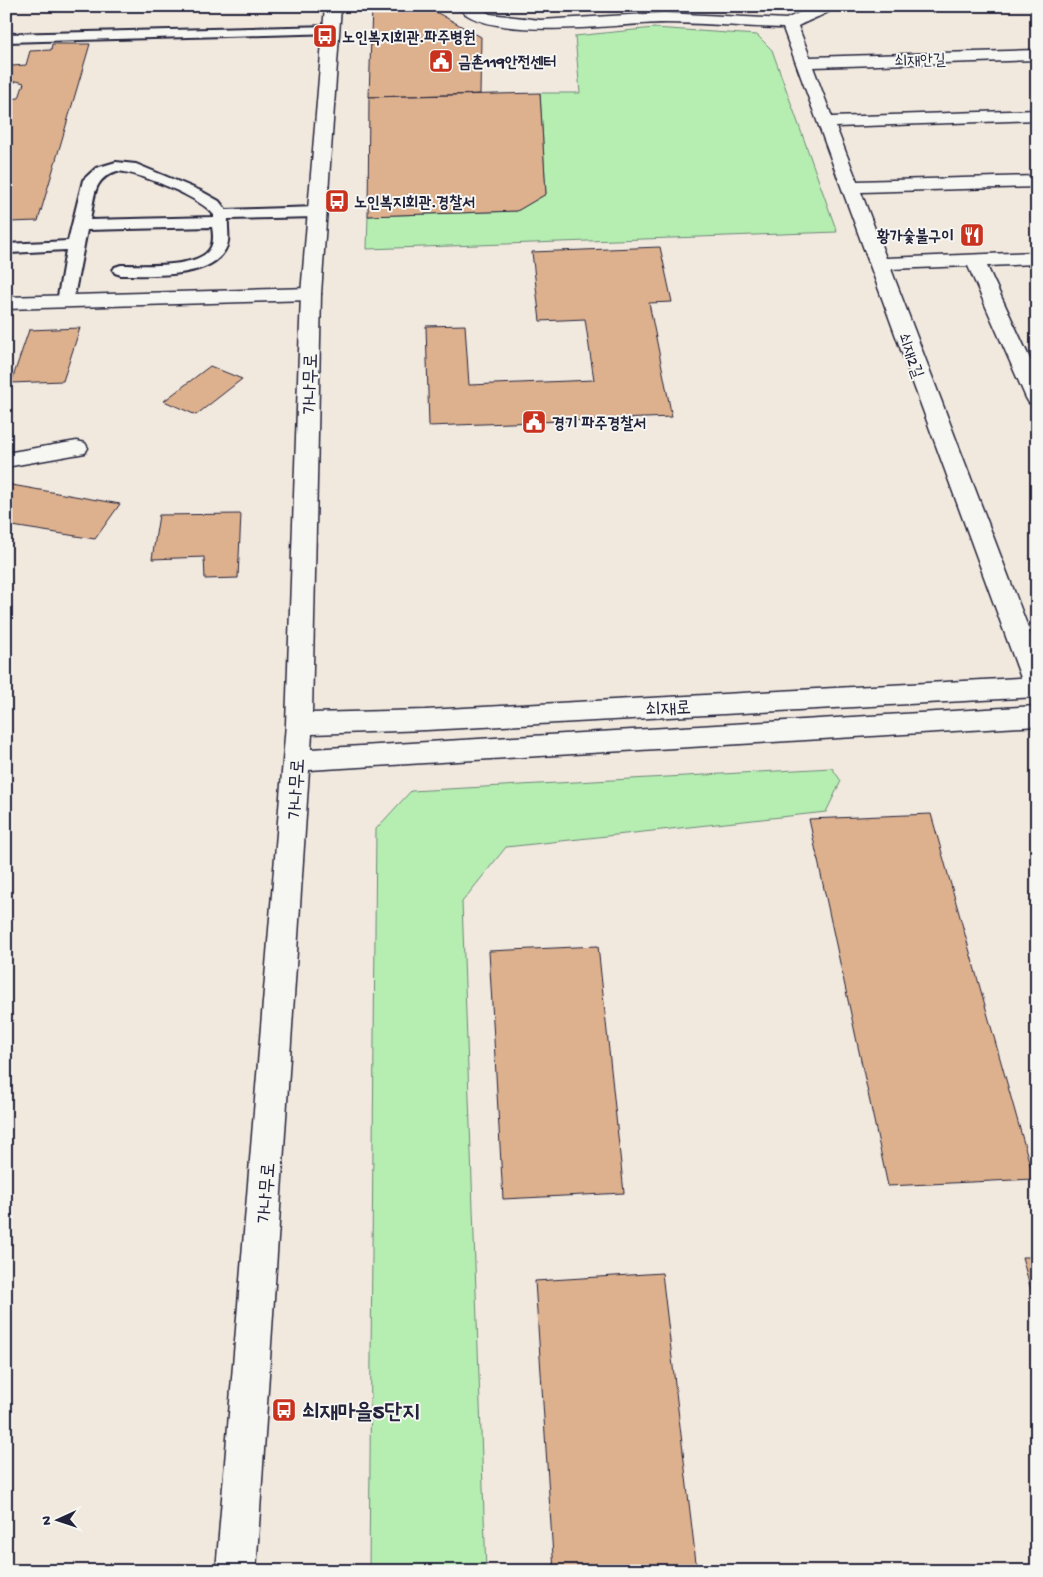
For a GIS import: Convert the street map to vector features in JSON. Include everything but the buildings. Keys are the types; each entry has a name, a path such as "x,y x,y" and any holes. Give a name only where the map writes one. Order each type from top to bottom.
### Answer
{"street":[{"name":"가나무로","path":"236,1571 299,724 311,294 333,6"},
{"path":"465,6 486,18 540,25 664,18 789,24 817,10 830,6"},
{"name":"쇠재2길","path":"789,24 1037,686"},
{"name":"쇠재안길","path":"802,62 1037,56"},
{"path":"825,122 1037,115"},
{"path":"850,187 1037,181"},
{"path":"878,264 1037,258"},
{"path":"975,260 1037,398"},
{"path":"6,303 311,294"},
{"path":"1016,352 1037,351"},
{"path":"6,460 77,448"},
{"name":"쇠재로","path":"299,724 426,720 1037,686"},
{"path":"296,760 1037,716"}],"lane":[{"path":"6,38 330,30"},
{"path":"65,302 75,245 91,180 101,171 116,166 131,167 196,194 214,204 221,219 220,238 218,250 206,259 187,267 122,270"},
{"path":"80,225 221,219 318,212"},
{"path":"10,248 75,245"}],"green space":[{"path":"654,28 757,35 772,50 837,232 367,249 368,216 517,211 546,194 540,93 580,93 575,36"},
{"path":"832,768 841,781 826,812 506,847 462,902 486,1571 369,1571 376,829 411,791"}],"place":[{"name":"노인복지회관.파주병원","path":"325,36"},
{"name":"금촌119안전센터","path":"441,61"},
{"name":"노인복지회관.경찰서","path":"337,201"},
{"name":"황가숯불구이","path":"972,235"},
{"name":"경기 파주경찰서","path":"534,422"},
{"name":"쇠재마을5단지","path":"284,1410"}]}
